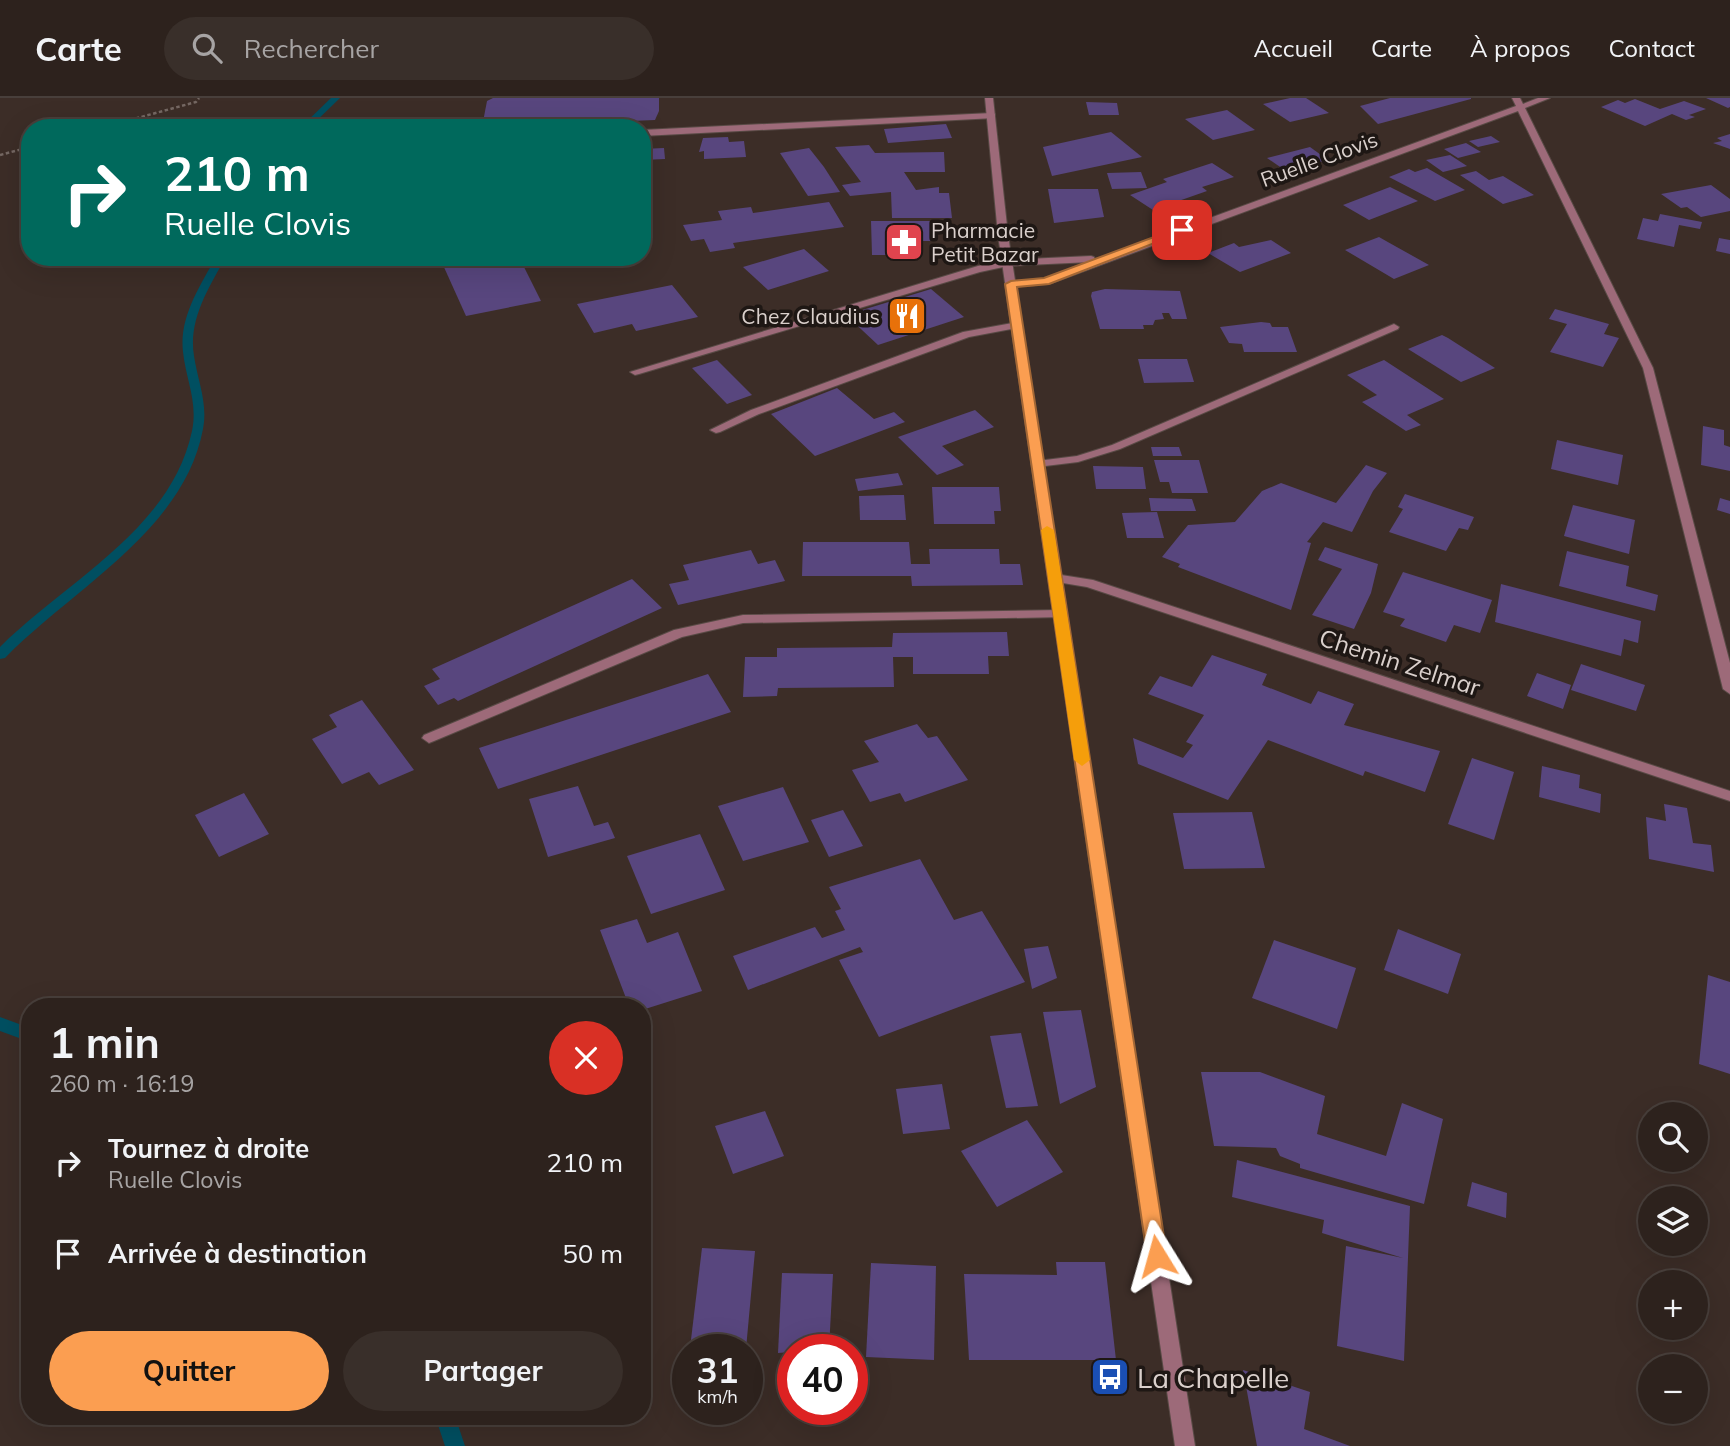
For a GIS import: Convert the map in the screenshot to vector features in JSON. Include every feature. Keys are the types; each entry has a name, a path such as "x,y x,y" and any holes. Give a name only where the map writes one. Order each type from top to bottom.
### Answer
{"street":[{"path":"989,98 1007,262 1185,1446"},
{"name":"Ruelle Clovis","path":"1011,284 1045,282 1518,102 1546,98"},
{"path":"1518,102 1648,368 1730,690"},
{"path":"651,133 992,116"},
{"name":"Ruelle Clovis","path":"635,372 930,281 1007,262 1107,258"},
{"path":"716,430 755,412 967,334 1018,326"},
{"path":"1037,464 1078,459 1116,447 1394,327"},
{"name":"Chemin Zelmar","path":"1055,578 1089,583 1730,796"},
{"path":"429,738 679,633 717,623 743,619 1060,614"}],"path":[{"path":"134,119 196,102 199,98"},
{"path":"0,155 21,149"}],"building":[{"path":"493,98 659,98 659,111 655,120 484,119 487,101"},
{"path":"1290,98 1306,98 1329,113 1290,122 1263,104"},
{"path":"1390,98 1471,99 1378,124 1360,106"},
{"path":"1706,98 1730,98 1730,107 1728,108"},
{"path":"1635,99 1660,109 1684,101 1706,109 1689,115 1695,117 1686,120 1672,114 1645,126 1601,107 1618,100 1625,103"},
{"path":"1086,102 1117,103 1119,115 1089,115"},
{"path":"1227,110 1255,130 1213,140 1185,119"},
{"path":"946,124 952,138 888,143 884,129"},
{"path":"1111,132 1142,157 1052,176 1043,147"},
{"path":"1730,134 1730,149 1713,143 1722,141 1717,138"},
{"path":"1491,136 1500,142 1478,147 1469,141"},
{"path":"728,137 729,142 744,141 746,157 704,159 704,151 699,152 703,138"},
{"path":"1466,143 1481,152 1458,158 1444,149"},
{"path":"869,145 875,153 944,152 945,172 904,172 916,190 939,187 939,193 949,193 952,218 892,218 891,192 850,196 842,185 861,182 835,147"},
{"path":"1310,147 1328,160 1286,171 1267,158"},
{"path":"664,148 665,159 651,160 651,149"},
{"path":"809,148 840,192 808,196 780,153"},
{"path":"1450,155 1467,166 1443,172 1426,160"},
{"path":"1212,163 1234,177 1202,187 1207,191 1153,210 1130,195 1167,182 1163,179"},
{"path":"1427,168 1465,190 1435,201 1389,177 1409,169 1415,172"},
{"path":"1476,171 1489,180 1503,176 1534,195 1503,204 1460,175"},
{"path":"1141,172 1147,188 1112,189 1107,173"},
{"path":"1711,185 1730,199 1730,211 1701,217 1687,207 1681,208 1661,194"},
{"path":"1390,187 1418,201 1369,220 1343,205"},
{"path":"1048,189 1098,189 1104,217 1054,223"},
{"path":"829,202 844,227 733,243 735,248 710,252 704,239 691,241 683,225 722,220 718,211 751,207 753,213"},
{"path":"1660,214 1702,222 1700,229 1679,225 1674,247 1637,239 1643,218 1658,221"},
{"path":"871,221 933,221 933,241 921,241 922,255 872,255"},
{"path":"1379,237 1429,265 1394,279 1345,250"},
{"path":"1719,238 1730,240 1730,254 1716,251"},
{"path":"1271,240 1291,253 1240,272 1208,253 1234,243 1239,247"},
{"path":"804,249 829,271 768,290 743,267"},
{"path":"443,266 524,266 541,301 466,316"},
{"path":"672,285 698,317 636,331 632,324 594,333 577,304"},
{"path":"931,289 964,317 878,345 846,315"},
{"path":"1105,289 1180,291 1187,319 1172,319 1169,313 1162,313 1164,319 1155,320 1153,325 1143,325 1144,329 1100,329 1091,296 1092,292"},
{"path":"1555,309 1609,324 1604,334 1619,338 1603,367 1550,352 1567,324 1549,319"},
{"path":"1270,323 1272,327 1288,327 1297,352 1244,352 1242,344 1229,343 1220,327"},
{"path":"1442,335 1495,368 1461,382 1408,349"},
{"path":"1138,359 1187,359 1194,382 1144,383"},
{"path":"717,360 752,395 727,404 692,368"},
{"path":"1384,360 1444,399 1407,415 1421,425 1406,431 1362,402 1377,395 1347,375"},
{"path":"837,388 874,419 894,412 905,422 815,456 771,414"},
{"path":"975,410 994,427 942,446 964,465 937,475 898,437"},
{"path":"1703,426 1724,430 1724,445 1730,447 1730,471 1701,465"},
{"path":"1557,440 1623,455 1618,485 1551,469"},
{"path":"1151,447 1179,447 1182,456 1153,456"},
{"path":"1154,460 1199,460 1208,493 1172,493 1169,482 1160,482"},
{"path":"1366,465 1387,473 1373,491 1352,532 1323,522 1307,542 1311,543 1291,610 1178,567 1180,564 1162,557 1188,525 1235,522 1262,491 1281,483 1336,503"},
{"path":"1093,466 1143,467 1146,489 1096,489"},
{"path":"898,473 903,485 858,491 855,479"},
{"path":"932,487 999,487 1001,511 994,511 995,524 934,524"},
{"path":"1405,494 1474,517 1468,530 1459,528 1446,551 1389,532 1403,509 1398,507"},
{"path":"904,495 906,520 860,520 859,496"},
{"path":"1149,498 1192,499 1196,511 1151,511"},
{"path":"1720,498 1730,501 1730,514 1717,510"},
{"path":"1573,505 1635,520 1629,554 1564,536"},
{"path":"1157,512 1164,538 1127,538 1122,513"},
{"path":"803,542 909,542 911,564 930,564 929,549 999,549 1000,564 1020,564 1023,585 912,586 911,576 802,576"},
{"path":"1325,547 1378,564 1371,593 1354,629 1312,615 1342,569 1318,560"},
{"path":"751,550 758,564 775,560 785,581 678,605 669,584 689,580 683,565"},
{"path":"1567,551 1629,566 1626,586 1658,595 1655,611 1559,586"},
{"path":"1403,572 1492,600 1480,633 1454,625 1446,642 1400,626 1405,619 1383,612"},
{"path":"632,579 662,608 458,701 454,698 438,705 424,686 440,679 432,669"},
{"path":"1501,584 1641,621 1638,643 1624,639 1621,656 1495,622"},
{"path":"1007,632 1009,656 988,656 989,674 913,674 913,657 893,657 894,687 778,688 777,696 743,697 745,657 777,657 777,648 892,647 893,633"},
{"path":"1212,655 1267,674 1262,685 1311,704 1318,691 1354,704 1344,725 1440,751 1425,792 1365,771 1363,776 1268,740 1228,800 1138,764 1133,738 1183,758 1193,745 1186,742 1204,715 1148,694 1160,676 1192,687"},
{"path":"1581,664 1645,685 1636,711 1571,690"},
{"path":"1537,673 1571,685 1563,709 1527,696"},
{"path":"708,674 731,712 498,789 479,748"},
{"path":"362,700 414,770 379,785 369,772 342,784 312,739 337,727 329,715"},
{"path":"917,724 928,738 937,736 968,780 905,802 900,793 870,802 852,770 879,762 864,741"},
{"path":"1472,758 1514,772 1494,840 1448,824"},
{"path":"1542,766 1580,775 1579,788 1601,794 1600,813 1539,797"},
{"path":"578,786 594,826 608,822 615,838 548,857 529,799"},
{"path":"783,787 809,842 743,861 718,806"},
{"path":"244,793 269,834 219,857 195,815"},
{"path":"1664,804 1687,808 1693,843 1711,845 1714,872 1649,859 1646,817 1666,821"},
{"path":"843,810 863,846 829,857 811,820"},
{"path":"1252,812 1265,868 1184,869 1173,813"},
{"path":"700,834 725,890 651,914 627,856"},
{"path":"920,859 954,920 982,911 1025,982 879,1037 839,960 863,952 860,947 748,990 733,956 815,927 822,938 845,930 835,911 841,909 829,887"},
{"path":"637,919 647,943 678,932 702,991 651,1007 651,998 626,998 600,930"},
{"path":"1398,929 1461,954 1448,994 1384,970"},
{"path":"1274,940 1356,968 1337,1029 1252,998"},
{"path":"1048,946 1057,978 1032,989 1024,949"},
{"path":"1708,975 1730,982 1730,1074 1699,1064"},
{"path":"1081,1010 1096,1087 1060,1104 1043,1012"},
{"path":"1021,1033 1038,1106 1006,1108 990,1036"},
{"path":"1201,1072 1260,1072 1325,1096 1317,1134 1386,1156 1402,1103 1443,1119 1424,1204 1300,1168 1300,1164 1280,1156 1276,1148 1214,1146"},
{"path":"942,1084 950,1129 903,1134 896,1089"},
{"path":"765,1111 784,1156 733,1174 715,1126"},
{"path":"1027,1120 1063,1172 997,1207 961,1151"},
{"path":"1237,1160 1410,1206 1404,1361 1337,1346 1346,1246 1403,1258 1322,1233 1324,1220 1232,1197"},
{"path":"1472,1182 1507,1193 1506,1218 1467,1206"},
{"path":"702,1248 755,1251 747,1334 692,1334"},
{"path":"1056,1262 1105,1262 1116,1360 969,1360 964,1274 1057,1275"},
{"path":"871,1263 936,1266 934,1360 868,1357"},
{"path":"782,1273 833,1274 830,1334 779,1334"},
{"path":"1243,1370 1310,1392 1304,1429 1350,1446 1257,1446"}],"waterway":[{"path":"314,119 336,98"},
{"path":"0,655 24,631 135,536 159,510 178,482 192,451 200,414 198,391 188,354 190,325 200,295 216,266"},
{"path":"0,1024 21,1032"},
{"path":"448,1425 455,1446"}],"slow traffic":[{"path":"1047,530 1082,760"}],"place":[{"name":"Pharmacie Petit Bazar","path":"904,242"},
{"name":"Chez Claudius","path":"907,316"},
{"name":"La Chapelle","path":"1110,1377"}],"route":[{"path":"1157,1256 1011,284 1045,282 1182,230"}]}
